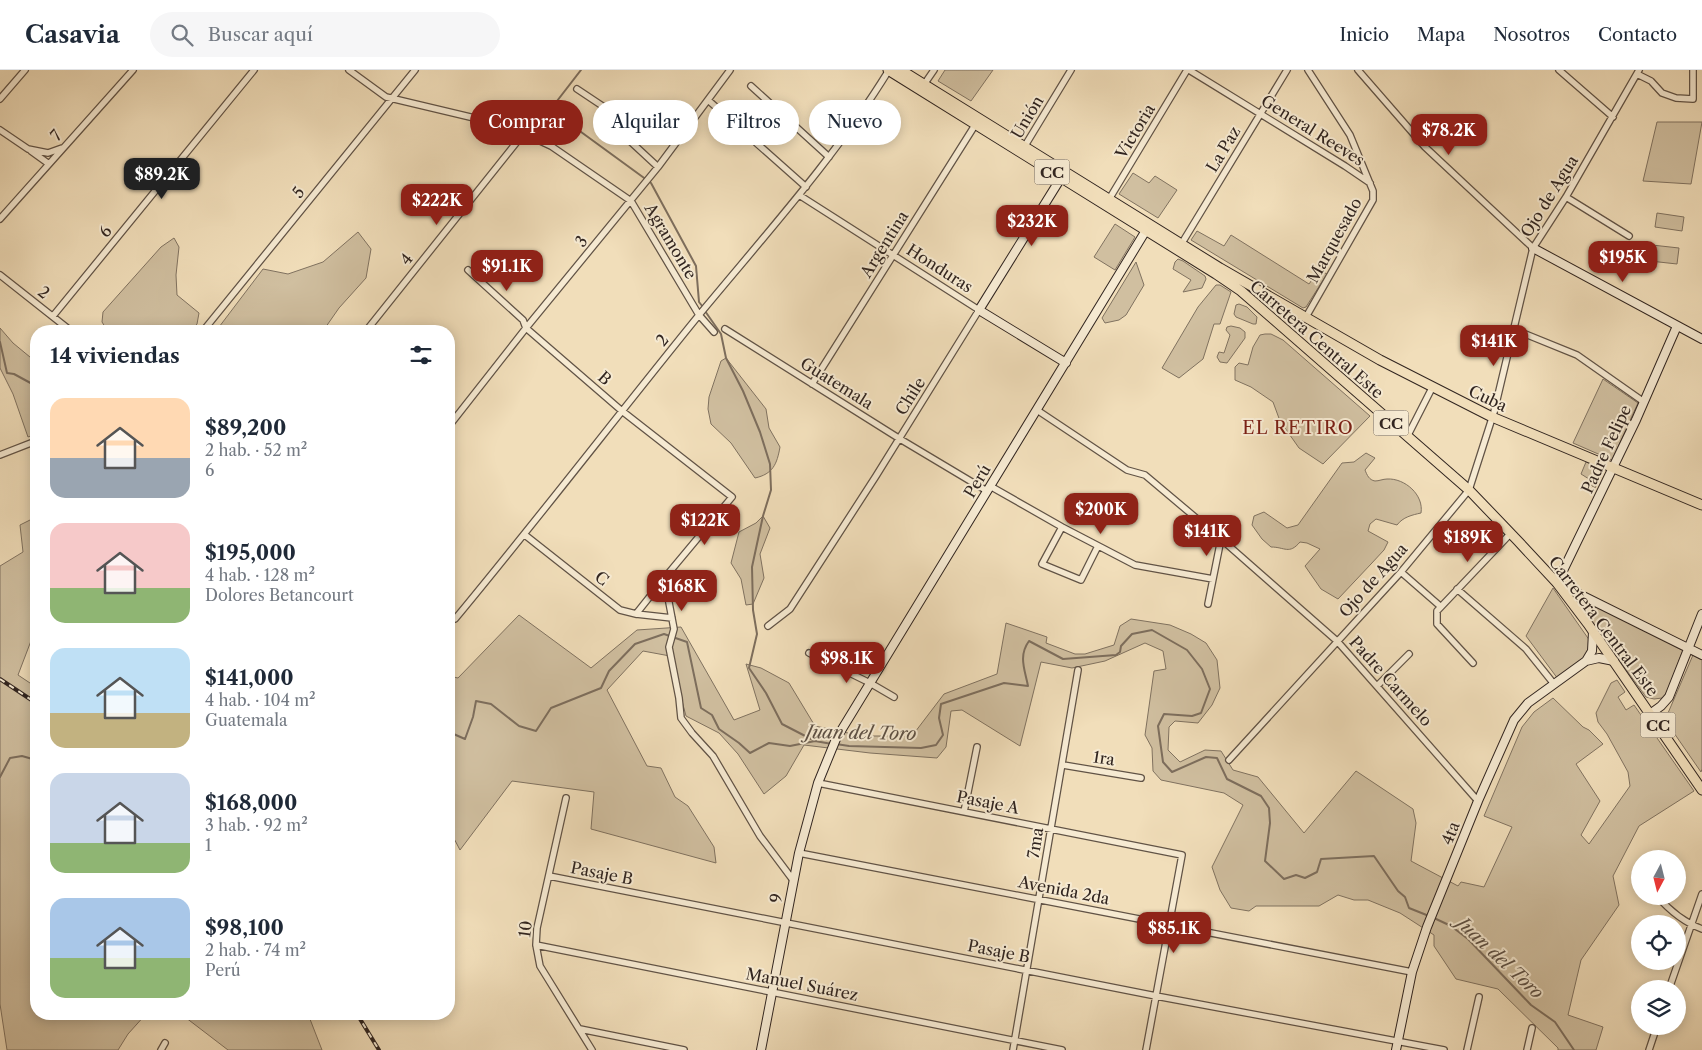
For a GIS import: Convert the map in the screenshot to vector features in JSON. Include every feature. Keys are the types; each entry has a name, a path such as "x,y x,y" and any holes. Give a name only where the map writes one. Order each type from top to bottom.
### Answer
{"main road":[{"name":"Carretera Central Este","path":"889,70 922,87 978,121 1107,202 1146,231 1216,274 1257,305 1469,490 1557,583 1614,660 1702,790"},
{"name":"Carretera Central Este","path":"901,70 922,87"},
{"name":"Carretera Central Este","path":"1146,231 1182,243 1245,282"},
{"name":"Cuba","path":"1245,282 1432,388 1492,417 1702,505"},
{"path":"1257,305 1264,294"},
{"path":"1269,316 1277,301"}],"street":[{"path":"0,99 25,70"},
{"name":"7","path":"0,219 132,70"},
{"name":"6","path":"53,316 254,70"},
{"name":"Agramonte","path":"349,70 386,97 470,117"},
{"name":"5","path":"208,325 415,70"},
{"name":"3","path":"455,418 526,328 658,167 730,70"},
{"name":"2","path":"455,620 525,536 622,411 806,187 862,113 889,70"},
{"path":"922,87 934,70"},
{"name":"Unión","path":"1023,150 1071,70"},
{"name":"General Reeves","path":"1188,70 1370,183"},
{"name":"Victoria","path":"1107,202 1188,70"},
{"name":"La Paz","path":"1182,243 1287,70"},
{"name":"Marquesado","path":"1306,317 1373,200 1373,191 1350,135 1308,70"},
{"path":"1358,70 1425,147 1533,248 1702,339"},
{"path":"1559,70 1613,117"},
{"path":"1638,72 1651,81 1662,93 1676,98 1693,99 1693,70"},
{"name":"Ojo de Agua","path":"1229,760 1401,572 1469,490 1492,417 1533,248 1566,197 1638,72"},
{"path":"751,86 828,157"},
{"path":"577,89 613,113 631,142 658,167"},
{"name":"Argentina","path":"812,384 978,121"},
{"path":"0,130 49,164"},
{"name":"4","path":"371,325 514,145"},
{"name":"Agramonte","path":"549,145 631,201 700,315 714,332"},
{"path":"759,145 806,187"},
{"path":"28,149 48,152 64,147"},
{"name":"Chile","path":"768,626 790,609 900,439 1063,175"},
{"name":"Honduras","path":"799,195 1066,363"},
{"path":"1566,197 1629,236"},
{"name":"Perú","path":"829,753 1146,231"},
{"name":"B","path":"468,270 523,320 526,328 622,411 732,497 667,575"},
{"name":"2","path":"0,275 64,325"},
{"name":"Padre Felipe","path":"1557,583 1644,402 1677,326"},
{"name":"Guatemala","path":"724,329 900,439 989,489 1135,565 1213,579"},
{"path":"1513,329 1577,355 1644,402"},
{"path":"1407,437 1432,388"},
{"name":"Padre Carmelo","path":"1037,410 1126,470 1145,475 1337,641 1478,801"},
{"path":"0,454 30,442"},
{"path":"1062,527 1042,564 1081,580 1098,546"},
{"path":"1473,663 1437,624 1437,611 1511,533"},
{"name":"C","path":"525,536 620,610 636,614 672,618"},
{"path":"1208,604 1221,539"},
{"path":"1401,572 1440,606"},
{"path":"636,614 667,575"},
{"path":"667,575 674,633 669,647 681,718 713,756 760,836 794,880"},
{"path":"1557,583 1702,655"},
{"path":"1457,589 1526,649 1554,684"},
{"path":"1650,714 1669,697 1702,614"},
{"path":"1586,661 1592,651 1593,632"},
{"path":"809,653 894,697"},
{"path":"1377,686 1410,654"},
{"path":"1586,661 1599,658 1614,660"},
{"name":"4ta","path":"1396,1050 1412,972 1426,926 1514,720 1528,703 1586,661"},
{"name":"7ma","path":"1013,1050 1078,670"},
{"path":"964,812 976,747"},
{"name":"9","path":"761,1050 799,853 818,783 829,753"},
{"name":"1ra","path":"1063,765 1141,778"},
{"name":"Pasaje A","path":"818,783 1182,855 1169,924"},
{"name":"10","path":"566,798 537,928 536,946 540,966 592,1050"},
{"name":"Avenida 2da","path":"799,853 1040,898 1412,972"},
{"name":"Pasaje B","path":"549,876 1156,996 1444,1050"},
{"path":"1672,980 1702,894"},
{"path":"1665,905 1671,912 1690,925 1702,930"},
{"path":"1146,1050 1169,924"},
{"name":"Manuel Suárez","path":"536,946 1062,1050"},
{"path":"1468,1050 1478,998"},
{"path":"1527,1050 1532,1028"},
{"path":"580,1029 684,1050"},
{"path":"1649,1050 1654,1035"},
{"path":"161,1050 165,1043"}],"shaded area":[{"path":"945,70 993,70 971,101 938,81"},
{"path":"1657,122 1702,122 1691,184 1643,181"},
{"path":"1133,173 1149,183 1155,176 1177,190 1158,218 1119,194"},
{"path":"1657,213 1684,217 1682,231 1655,227"},
{"path":"1115,224 1135,237 1115,270 1094,257"},
{"path":"1197,231 1224,246 1231,235 1309,284 1319,270 1327,274 1306,307 1303,308 1191,240"},
{"path":"358,232 371,249 366,278 339,308 327,325 221,325 263,269 288,274 323,262"},
{"path":"174,238 179,247 176,275 177,295 199,313 197,324 104,325 102,322 103,312 161,247"},
{"path":"1652,245 1679,248 1677,264 1650,261"},
{"path":"1178,259 1205,276 1206,279 1202,288 1183,292 1191,280 1173,269"},
{"path":"1136,262 1144,285 1126,315 1119,320 1105,323 1102,318"},
{"path":"1216,285 1220,285 1231,292 1220,324 1214,324 1203,359 1179,378 1162,368 1198,307"},
{"path":"1239,304 1247,307 1257,317 1256,324 1236,317 1234,314 1236,305"},
{"path":"1227,327 1240,328 1245,332 1245,338 1227,363 1220,362 1217,357 1219,352 1224,353 1230,335 1226,330"},
{"path":"0,328 13,343 30,357 30,436 28,437 13,394 0,368"},
{"path":"1271,334 1283,340 1370,416 1323,464 1299,448 1280,421 1273,402 1251,387 1235,380 1235,367 1239,363 1248,365 1253,347 1260,335"},
{"path":"726,358 766,409 769,428 780,447 776,463 770,471 755,478 731,443 711,424 708,409 709,397 721,361"},
{"path":"1603,379 1638,403 1612,460 1573,443"},
{"path":"1366,453 1375,458 1365,470 1367,475 1375,481 1394,479 1412,489 1419,500 1421,513 1405,518 1397,525 1376,519 1370,524 1368,531 1388,542 1384,550 1338,599 1321,589 1305,566 1320,549 1300,542 1290,549 1271,547 1262,539 1252,525 1254,516 1264,512 1287,528 1298,525 1342,463 1354,462"},
{"path":"1586,462 1604,469 1595,488 1588,483 1589,479 1581,474"},
{"path":"763,516 770,528 760,554 764,578 753,604 746,605 741,579 731,563 739,532 756,523"},
{"path":"30,520 30,644 18,675 30,683 30,1020 141,1020 128,1034 118,1050 7,1050 0,1004 0,566 23,552 20,525"},
{"path":"1553,588 1590,641 1589,653 1585,659 1558,679 1526,636"},
{"path":"1595,607 1683,650 1667,692 1662,698 1646,697 1592,623 1589,615 1590,611"},
{"path":"519,615 591,668 637,630 681,627 734,720 760,710 746,664 761,668 789,683 815,726 862,736 912,736 944,694 997,674 1006,623 1047,637 1046,643 1075,654 1085,654 1114,645 1120,626 1131,619 1170,625 1191,634 1206,643 1217,660 1220,688 1212,705 1198,723 1175,721 1169,727 1168,750 1180,762 1205,750 1221,751 1233,770 1258,777 1304,833 1356,771 1413,809 1416,823 1411,861 1458,886 1461,882 1484,887 1512,827 1484,816 1522,727 1534,712 1553,698 1603,744 1576,764 1600,801 1581,835 1589,844 1630,786 1628,772 1607,734 1598,722 1596,713 1611,683 1617,680 1625,692 1618,697 1626,710 1634,705 1694,791 1639,826 1613,876 1619,905 1581,960 1568,1015 1603,1027 1596,1050 1558,1050 1498,989 1456,979 1434,946 1434,935 1400,913 1368,900 1354,900 1338,895 1319,906 1256,906 1249,911 1231,908 1220,890 1212,867 1243,805 1224,793 1161,780 1153,771 1152,748 1145,735 1154,671 1166,669 1163,651 1145,643 1105,661 1072,668 1041,662 1020,746 962,710 951,711 946,747 937,758 870,753 804,745 786,776 764,794 738,754 719,733 686,716 670,656 643,651 607,690 647,766 661,768 675,797 688,806 714,847 716,863 591,829 594,792 512,781 460,850 455,840 455,677 458,678"},
{"path":"1693,655 1702,660 1701,772 1665,720"},
{"path":"189,1020 310,1020 322,1050 228,1050"}],"waterway":[{"path":"581,70 557,101 557,112 566,121 651,183 696,266 699,302 703,307"},
{"path":"705,311 721,334 726,358 743,391 760,432 770,464 771,490 763,516 752,567 753,610 757,634 749,668 766,693 782,724 813,740"},
{"path":"0,342 7,373 14,374 30,383"},
{"name":"Juan del Toro","path":"836,744 921,748 936,745 943,735 939,718 941,704 1004,683 1028,686 1023,658 1029,641 1063,659 1116,655 1132,634 1152,630 1187,650 1202,669 1210,689 1201,713 1192,716 1164,714 1158,726 1163,762 1172,772 1206,757 1217,758 1227,779 1261,796 1269,808 1270,823 1265,861 1284,879 1296,875 1305,878 1317,872 1321,859 1374,856 1398,891 1405,897 1409,908 1429,916"},
{"name":"Juan del Toro","path":"455,735 465,739 473,717 476,701 491,704 519,726 536,731 551,708 601,688 609,671 635,644 664,634 687,642 701,708 712,715 719,729 750,753 769,743 790,746 815,741 832,744"},
{"name":"Juan del Toro","path":"0,777 10,758 22,756 30,758"},
{"name":"Juan del Toro","path":"1434,918 1451,926 1468,939 1531,1005 1555,1022 1574,1050"}],"railway":[{"path":"0,679 30,699"},
{"path":"361,1020 379,1050"}],"district":[{"name":"EL RETIRO","path":"1298,428"}]}
